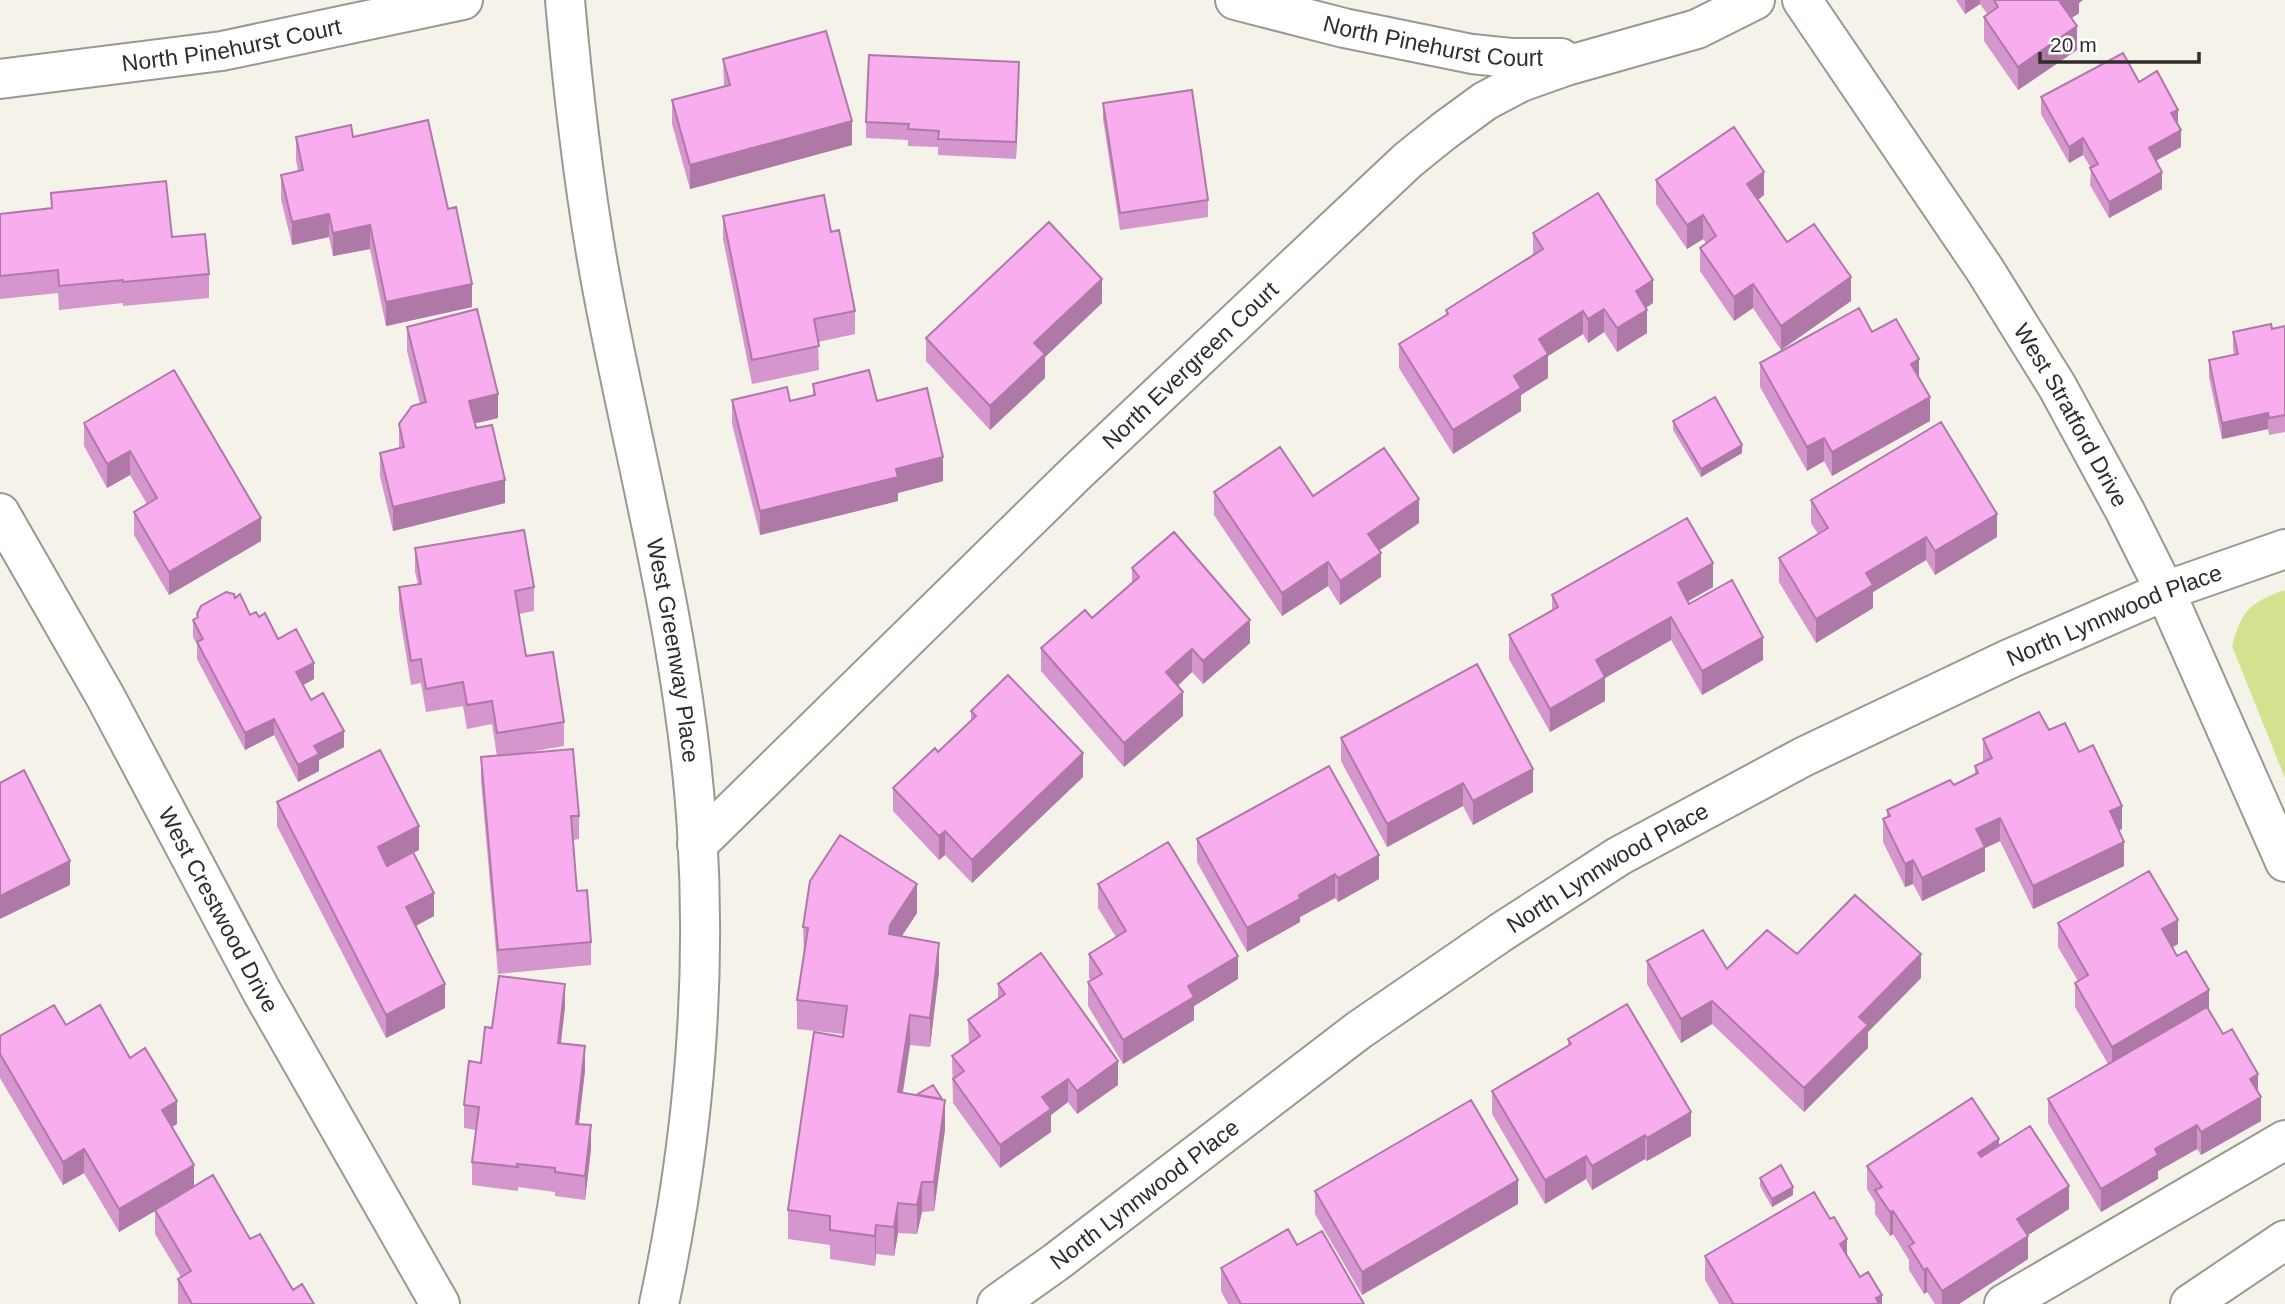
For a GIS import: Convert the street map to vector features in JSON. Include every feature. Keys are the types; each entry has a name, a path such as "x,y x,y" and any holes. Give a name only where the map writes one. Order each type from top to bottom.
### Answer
{"street":[{"name":"North Pinehurst Court","path":"0,79 222,51 463,0"},
{"name":"West Greenway Place","path":"565,0 572,75 599,270 668,599 683,703 697,845 700,914 698,1014 675,1225 659,1304"},
{"name":"North Pinehurst Court","path":"1235,0 1345,28 1472,54 1521,58 1591,58"},
{"name":"North Evergreen Court","path":"697,845 1075,474 1408,160 1467,113 1494,96 1545,72 1697,29 1755,0"},
{"name":"West Stratford Drive","path":"1802,0 1985,270 2033,346 2125,510 2165,591 2285,862"},
{"name":"West Crestwood Drive","path":"0,513 132,746 268,1002 440,1304"},
{"name":"North Lynnwood Place","path":"997,1304 1056,1262 1359,1030 1500,933 1619,856 1852,732 2009,659 2165,591 2285,549"},
{"path":"2004,1304 2285,1140"},
{"path":"2190,1304 2285,1240"}],"green space":[{"path":"2285,590 2285,778 2232,646 2240,623 2249,609 2263,599"}],"building":[{"path":"1994,0 2063,0 2060,2 2077,26 2018,67 1984,17 1998,7"},
{"path":"826,31 852,121 690,165 672,100 730,85 723,59"},
{"path":"2123,53 2139,82 2157,71 2178,110 2171,113 2181,130 2149,148 2162,172 2109,202 2090,168 2098,164 2083,138 2069,147 2041,97"},
{"path":"869,55 1019,62 1016,142 938,139 939,131 908,129 909,124 866,122"},
{"path":"1192,90 1208,200 1120,213 1103,103"},
{"path":"428,120 448,209 456,207 472,284 386,302 370,225 333,233 329,214 292,222 281,175 303,170 296,137 351,125 353,137"},
{"path":"1734,127 1764,172 1747,184 1787,242 1814,224 1851,277 1781,326 1753,284 1734,297 1700,248 1716,236 1703,215 1687,225 1656,180"},
{"path":"166,181 172,237 205,234 209,274 59,286 58,270 0,276 0,214 52,208 51,193"},
{"path":"1598,193 1653,280 1636,291 1647,310 1617,328 1604,309 1588,319 1583,311 1539,339 1548,354 1514,376 1521,388 1453,430 1399,344 1448,314 1446,310 1543,249 1533,233"},
{"path":"824,195 831,232 839,230 855,311 814,319 819,346 752,360 723,216"},
{"path":"1049,222 1102,279 1034,343 1045,354 990,406 926,338"},
{"path":"1859,308 1872,332 1896,319 1919,359 1911,364 1930,397 1832,452 1824,438 1807,447 1760,363"},
{"path":"477,309 498,394 469,401 476,428 492,425 505,480 393,507 380,453 404,447 399,424 412,406 426,402 407,327"},
{"path":"2271,324 2272,329 2285,326 2285,415 2269,418 2268,413 2222,423 2209,360 2238,354 2233,332"},
{"path":"174,370 261,518 169,572 134,512 157,498 130,451 107,464 84,423"},
{"path":"869,370 877,401 927,388 943,457 896,469 898,477 760,511 732,400 787,387 790,401 815,395 813,384"},
{"path":"1715,397 1742,445 1701,469 1673,421"},
{"path":"1941,422 1997,514 1935,551 1926,537 1866,573 1873,585 1816,619 1779,558 1828,528 1811,500"},
{"path":"1280,447 1313,496 1384,448 1419,499 1368,534 1381,553 1340,581 1328,562 1282,593 1214,492"},
{"path":"1687,518 1713,563 1678,583 1689,604 1732,580 1763,637 1702,671 1671,617 1596,660 1605,677 1550,709 1509,635 1558,607 1552,595"},
{"path":"524,530 534,587 515,591 526,656 553,652 564,722 497,733 492,701 467,705 463,682 426,689 421,659 411,661 399,587 421,584 415,548"},
{"path":"1174,532 1250,620 1203,661 1192,649 1166,672 1183,692 1124,743 1041,648 1085,610 1092,618 1139,577 1132,568"},
{"path":"226,592 234,594 235,598 240,594 250,615 256,612 259,617 265,613 278,639 296,629 314,663 296,672 311,700 323,693 344,731 314,746 319,754 298,765 274,719 245,733 197,642 203,639 193,620 198,617 201,606"},
{"path":"1477,664 1533,769 1473,801 1463,783 1387,824 1341,738"},
{"path":"1008,675 1083,753 972,860 945,831 939,836 893,788 935,748 938,752 976,716 971,711"},
{"path":"2039,712 2049,730 2065,723 2079,752 2093,745 2122,806 2110,811 2124,842 2033,886 2000,818 1976,829 1985,847 1922,878 1913,860 1905,864 1883,819 1890,816 1887,810 1950,780 1954,785 1978,773 1975,766 1992,758 1983,739"},
{"path":"573,749 579,816 571,816 577,891 587,890 591,942 498,950 481,757"},
{"path":"380,750 419,826 378,847 387,866 413,852 434,893 406,907 445,984 386,1015 277,802"},
{"path":"1329,766 1379,855 1338,878 1335,874 1299,895 1300,899 1247,928 1197,839"},
{"path":"24,770 70,861 0,896 0,783"},
{"path":"840,835 917,884 890,925 889,934 939,943 930,1018 910,1015 898,1092 945,1100 934,1182 922,1182 917,1205 898,1203 894,1227 876,1225 875,1236 830,1230 830,1216 788,1210 814,1032 843,1037 847,1006 797,1000 808,928 803,927 810,881"},
{"path":"1168,842 1238,956 1188,986 1194,997 1123,1040 1088,982 1102,974 1089,954 1126,931 1098,884"},
{"path":"2149,871 2178,920 2162,929 2177,956 2186,951 2209,990 2112,1047 2075,983 2088,975 2058,923"},
{"path":"1855,895 1921,954 1859,1017 1868,1025 1804,1088 1712,1001 1681,1019 1647,961 1703,930 1727,969 1767,930 1797,954"},
{"path":"1041,953 1118,1061 1077,1091 1068,1079 1042,1097 1051,1109 1000,1145 953,1079 964,1071 952,1056 980,1036 968,1020 1005,994 998,984"},
{"path":"499,976 565,984 558,1043 585,1046 576,1124 591,1125 585,1176 555,1172 555,1168 472,1162 479,1107 464,1105 469,1061 481,1063 485,1027 492,1028"},
{"path":"1627,1004 1691,1112 1592,1166 1586,1156 1545,1180 1492,1091 1571,1044 1568,1039"},
{"path":"54,1005 66,1025 100,1005 130,1058 145,1048 177,1101 162,1110 194,1165 119,1209 84,1149 63,1162 0,1054 0,1036"},
{"path":"2207,1007 2223,1034 2232,1029 2258,1074 2250,1079 2261,1097 2201,1132 2197,1125 2155,1149 2158,1155 2101,1189 2048,1099"},
{"path":"933,1085 942,1099 918,1094"},
{"path":"1972,1098 1999,1139 1978,1153 1981,1157 2030,1126 2069,1186 2017,1219 2028,1236 1942,1291 1909,1246 1914,1243 1893,1211 1890,1212 1875,1190 1882,1187 1867,1166"},
{"path":"1471,1100 1518,1180 1362,1272 1315,1191"},
{"path":"1781,1165 1793,1187 1772,1199 1760,1178"},
{"path":"213,1175 250,1239 260,1234 293,1290 302,1284 314,1304 192,1304 178,1279 191,1271 155,1210"},
{"path":"1814,1192 1830,1219 1834,1217 1847,1239 1840,1244 1860,1277 1868,1272 1882,1295 1876,1298 1879,1304 1731,1304 1733,1303 1705,1256"},
{"path":"1288,1229 1297,1245 1322,1231 1364,1304 1241,1304 1221,1268"}]}
